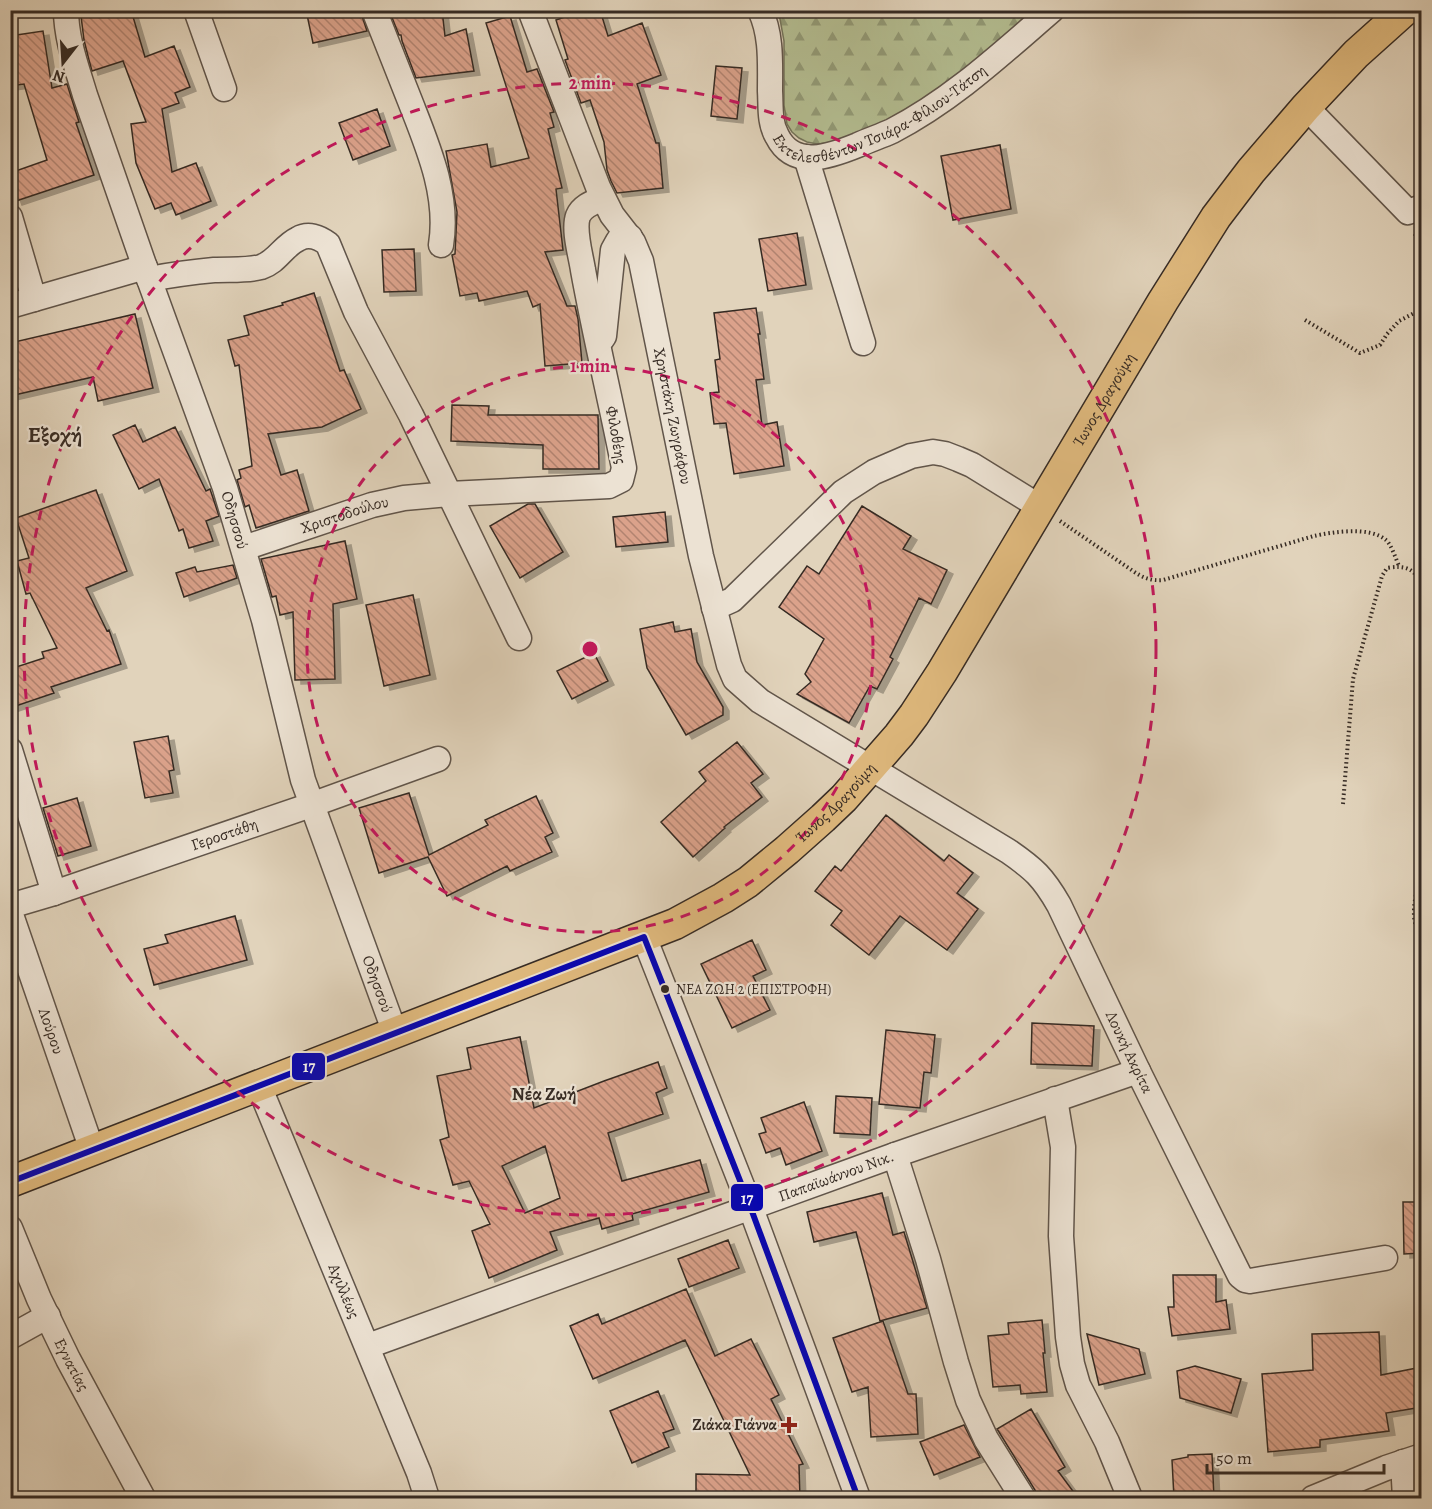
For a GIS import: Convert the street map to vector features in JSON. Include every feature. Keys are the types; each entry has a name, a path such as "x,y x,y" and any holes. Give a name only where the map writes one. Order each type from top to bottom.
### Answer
{"main road":[{"path":"1356,54 1380,10"},
{"path":"1356,54 1405,10"},
{"name":"Ίωνος Δραγούμη","path":"10,1182 675,924 747,882 787,850 844,798 920,706 1203,236 1239,188 1306,107 1356,54"}],"street":[{"name":"Οδησσού","path":"66,10 70,44 85,95 225,488 244,548 311,805 395,1034"},
{"path":"196,10 224,89"},
{"path":"374,10 435,167 443,211 441,245"},
{"name":"Χρηστάκη Ζωγράφου","path":"530,10 593,176 612,215 636,246 643,267 701,556 731,673 741,686 760,701 870,769"},
{"name":"Εκτελεσθέντων Τσιάρα-Φίλιου-Τάτση","path":"760,10 769,44 773,128 781,142 795,153 812,158 828,156 891,131 942,101 971,80 1052,10"},
{"path":"1306,107 1408,212 1422,207"},
{"path":"806,157 863,344"},
{"name":"Φιλοθέης","path":"449,494 609,486 621,480 624,468 597,341 577,224 579,214 584,208 603,198"},
{"path":"10,217 34,299"},
{"path":"10,306 147,273 261,267 272,262 299,237 310,236 323,240 332,252 342,282 356,312 411,415 519,638"},
{"path":"597,341 604,336 614,246 618,241 630,237"},
{"path":"714,608 732,600 843,492 873,472 910,456 933,452 945,453 972,465 1040,507"},
{"name":"Χριστοδούλου","path":"244,548 372,505 417,496 449,494"},
{"path":"10,750 54,893"},
{"name":"Γεροστάθη","path":"10,906 311,805 438,759"},
{"name":"Λουκή Ακρίτα","path":"870,769 1008,851 1029,865 1049,887 1240,1276 1250,1281 1385,1258"},
{"name":"Λούρου","path":"10,912 92,1150"},
{"path":"644,937 750,1206 858,1498"},
{"name":"Παπαϊωάννου Νικ.","path":"368,1346 750,1206 1138,1071"},
{"name":"Αχιλλέως","path":"259,1086 368,1346 427,1498"},
{"path":"1055,1099 1063,1148 1061,1236 1072,1364 1078,1385 1107,1442 1130,1498"},
{"path":"895,1155 928,1259 968,1400 982,1432 1023,1498"},
{"name":"Εγνατίας","path":"10,1228 39,1299 68,1359 143,1498"},
{"path":"10,1337 48,1316"},
{"path":"1313,1498 1412,1459 1405,1498"}],"path":[{"path":"1305,321 1360,353 1380,345 1386,334 1399,321 1422,309"},
{"path":"1040,507 1133,571 1152,581 1163,580 1329,533 1363,531 1386,540 1399,566"},
{"path":"1343,804 1353,679 1382,576 1387,568 1404,567 1419,579 1422,586"},
{"path":"1422,869 1414,907 1414,920 1422,936"}],"green space":[{"path":"776,11 1038,11 990,54 906,112 854,137 817,144 799,138 787,124 784,105 784,41 780,19"}],"building":[{"path":"99,10 131,10 145,57 174,46 190,87 175,93 179,103 162,109 172,172 196,163 211,201 176,215 171,203 155,209 136,163 131,124 146,122 123,61 92,71 81,16"},
{"path":"306,10 360,10 367,31 313,43"},
{"path":"389,10 442,10 445,36 466,29 474,71 416,78 401,35 399,35"},
{"path":"585,10 600,10 608,36 642,23 661,75 637,84 656,143 659,143 663,188 617,193 611,181 607,170 604,142 590,100 581,103 565,60 568,59 556,20"},
{"path":"510,16 527,72 537,69 554,112 550,113 554,127 548,129 562,188 556,189 563,250 545,252 567,306 575,306 582,363 545,366 540,304 533,307 527,291 479,301 477,293 460,296 452,255 455,254 457,212 446,151 487,144 491,167 529,158 486,23"},
{"path":"43,31 52,88 67,84 79,122 76,123 94,175 16,201 10,185 10,173 47,160 24,84 10,86 10,36"},
{"path":"716,66 742,68 737,119 711,116"},
{"path":"377,109 390,146 353,160 339,123"},
{"path":"1000,145 1011,209 953,220 941,156"},
{"path":"797,233 806,285 768,291 759,239"},
{"path":"414,249 416,291 384,292 382,250"},
{"path":"314,293 340,371 344,370 361,409 322,427 268,434 281,475 297,470 309,511 256,528 249,505 245,507 237,480 241,478 239,470 252,466 239,365 235,366 228,340 249,335 244,316"},
{"path":"756,308 764,379 756,380 762,425 777,422 784,466 734,474 726,423 714,424 710,393 719,392 715,360 720,359 714,313"},
{"path":"135,314 153,388 98,401 93,377 10,396 10,343"},
{"path":"452,405 489,406 488,415 598,415 599,469 543,469 543,445 451,441"},
{"path":"135,425 143,442 175,427 206,491 210,489 219,516 206,521 213,541 189,548 183,529 179,531 159,479 139,489 113,435"},
{"path":"96,490 127,571 86,588 107,631 109,630 121,664 51,687 54,693 10,708 10,669 44,658 42,652 57,648 30,593 26,594 17,561 29,558 16,518"},
{"path":"528,504 535,504 563,552 520,578 490,526"},
{"path":"862,506 911,536 903,549 947,570 931,604 919,598 890,657 893,659 877,689 870,686 849,723 797,694 811,682 805,674 824,639 779,607 807,566 819,574"},
{"path":"665,512 668,542 616,547 613,517"},
{"path":"345,541 357,599 333,604 335,679 295,680 293,612 280,615 276,596 272,597 261,559"},
{"path":"233,565 237,578 184,597 176,573 195,567 197,572"},
{"path":"413,595 430,675 384,686 366,605"},
{"path":"673,622 675,632 691,629 697,662 723,707 723,715 686,735 647,668 640,629"},
{"path":"594,653 608,681 572,699 557,671"},
{"path":"168,736 174,770 169,771 173,793 145,798 134,742"},
{"path":"737,742 763,774 751,783 762,797 724,827 693,857 661,822 706,781 699,772"},
{"path":"409,793 429,855 488,825 485,820 536,796 553,833 545,837 552,852 510,871 507,866 447,896 428,857 379,873 359,808"},
{"path":"77,798 91,846 58,856 43,808"},
{"path":"886,815 944,861 949,855 973,873 957,893 978,909 947,950 900,916 869,955 831,925 842,911 815,891 835,866 841,871"},
{"path":"235,916 247,960 154,985 144,949 168,943 165,935"},
{"path":"752,940 766,970 753,976 770,1010 732,1028 701,964"},
{"path":"1032,1023 1094,1026 1092,1066 1031,1064"},
{"path":"886,1030 935,1035 931,1073 924,1072 920,1108 879,1104"},
{"path":"520,1037 534,1108 658,1062 667,1088 656,1093 663,1114 608,1133 622,1181 700,1160 709,1192 632,1214 633,1220 602,1229 599,1218 550,1232 557,1250 489,1278 472,1231 490,1224 469,1181 453,1185 440,1140 449,1137 437,1076 471,1069 467,1048","holes":["545,1146 560,1198 525,1213 502,1166"]},
{"path":"836,1096 872,1098 870,1135 834,1133"},
{"path":"804,1102 822,1151 786,1165 780,1148 766,1153 759,1134 766,1132 761,1118"},
{"path":"882,1193 893,1235 904,1232 927,1308 880,1321 856,1232 814,1242 807,1212"},
{"path":"1403,1202 1422,1202 1422,1253 1404,1254"},
{"path":"728,1240 739,1268 689,1287 678,1259"},
{"path":"1173,1275 1216,1275 1216,1302 1226,1300 1230,1329 1172,1336 1168,1307 1174,1307"},
{"path":"686,1289 715,1356 751,1339 779,1395 771,1399 803,1464 799,1465 800,1498 696,1498 696,1474 750,1475 685,1340 593,1379 570,1326 598,1314 602,1324"},
{"path":"1042,1320 1047,1392 1021,1394 1020,1385 993,1387 988,1336 1009,1334 1008,1323"},
{"path":"883,1321 908,1394 916,1394 918,1434 871,1437 868,1387 852,1392 833,1338"},
{"path":"1379,1332 1381,1375 1422,1367 1422,1407 1386,1413 1389,1431 1320,1440 1320,1447 1268,1452 1262,1374 1313,1370 1312,1334"},
{"path":"1087,1334 1139,1349 1145,1374 1099,1385"},
{"path":"1195,1366 1241,1379 1231,1413 1180,1398 1177,1371"},
{"path":"658,1391 674,1429 663,1433 669,1447 632,1463 610,1411"},
{"path":"1031,1409 1065,1467 1058,1471 1078,1498 1037,1498 1035,1490 997,1429"},
{"path":"964,1425 980,1457 934,1475 920,1442"},
{"path":"1212,1454 1214,1498 1174,1498 1172,1460 1188,1457 1188,1455"}],"transit line":[{"name":"17","path":"10,1182 644,937 750,1206 858,1498"}],"place":[{"name":"ΝΕΑ ΖΩΗ 2 (ΕΠΙΣΤΡΟΦΗ)","path":"665,989"},
{"name":"Ζιάκα Γιάννα","path":"789,1425"}],"district":[{"name":"Εξοχή","path":"55,435"},
{"name":"Νέα Ζωή","path":"544,1094"}]}
